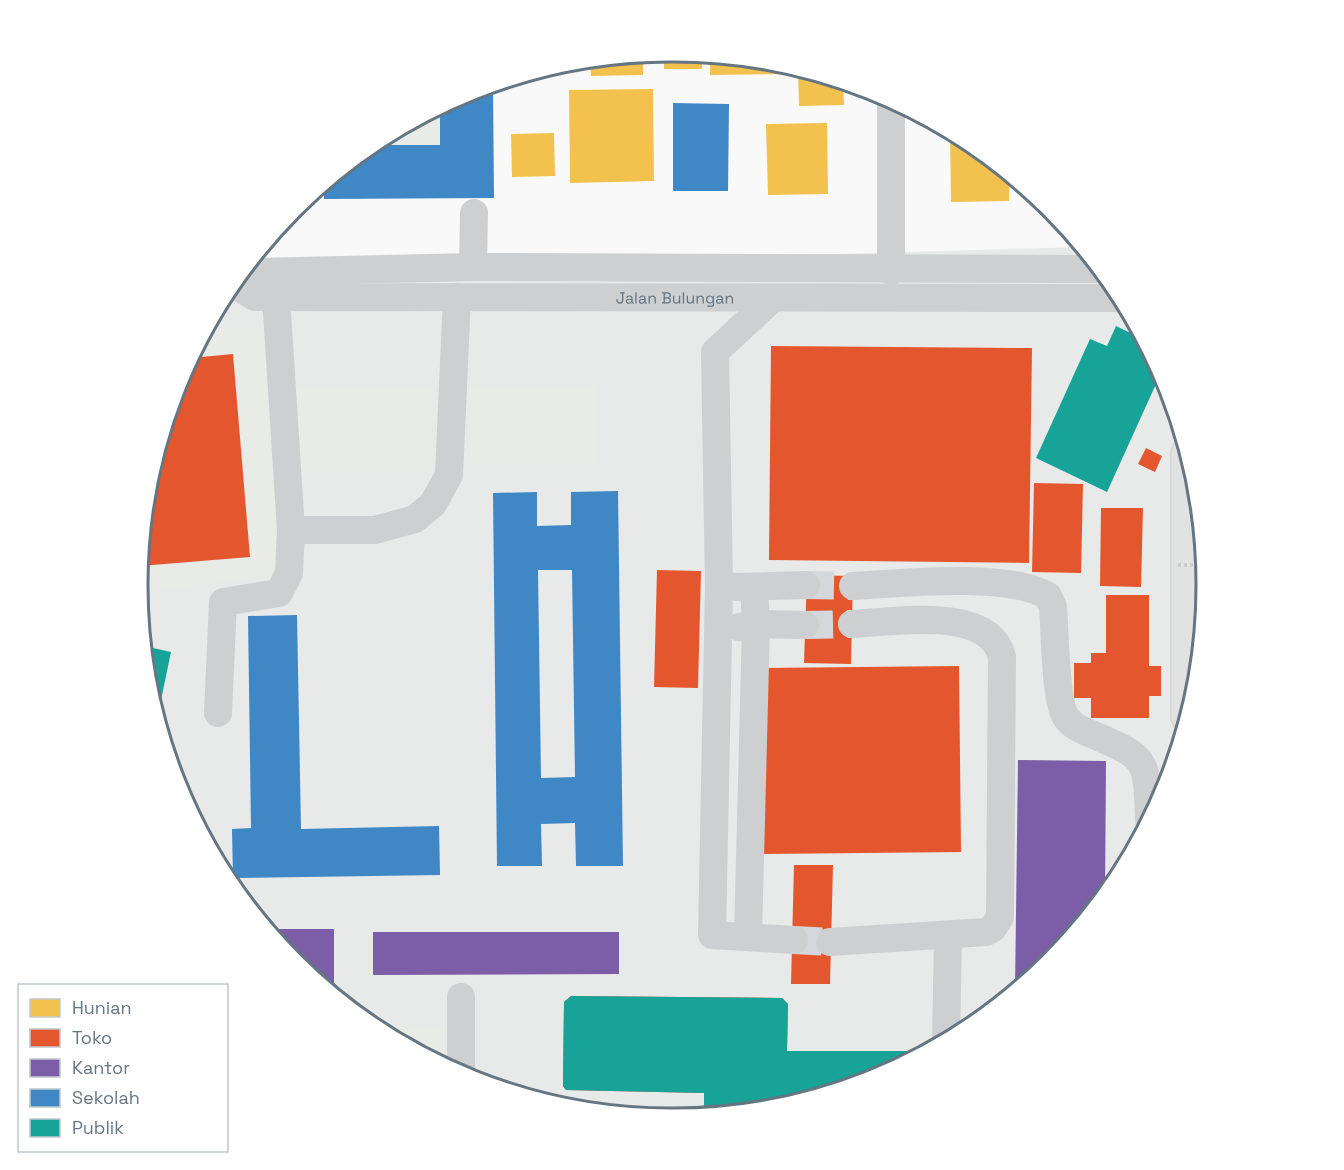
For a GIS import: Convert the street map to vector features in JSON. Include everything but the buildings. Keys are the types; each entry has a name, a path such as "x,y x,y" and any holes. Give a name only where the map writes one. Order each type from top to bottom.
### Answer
{"main road":[{"path":"1188,500 1188,670"}],"street":[{"path":"891,109 891,271"},
{"path":"473,267 474,213"},
{"name":"Jalan Bulungan","path":"250,282 473,267 891,271 1089,269"},
{"path":"218,713 223,602 279,592 289,573 291,530 250,282"},
{"name":"Jalan Bulungan","path":"250,282 457,297 1109,298"},
{"path":"291,530 375,530 415,519 433,504 449,475 457,297"},
{"path":"773,298 715,352 719,586 712,935 794,940"},
{"path":"853,586 936,581 1020,585 1048,596 1053,607 1062,709 1072,725 1134,753 1144,767 1147,804"},
{"path":"719,586 806,585"},
{"path":"748,937 756,624 754,587"},
{"path":"830,942 986,933 993,928 1000,917 1002,657 1000,647 985,632 965,623 924,621 852,624"},
{"path":"717,631 756,624 805,625"},
{"path":"946,1030 948,936"},
{"path":"461,997 461,1064"}],"path":[{"path":"1178,565 1195,565"}],"shaded area":[{"path":"440,115 440,145 389,145"},
{"path":"1072,247 1107,294 1142,353 1156,385 1178,450 1191,517 1196,585 1191,653 1178,720 1156,785 1142,817 1107,876 1066,930 1042,955 1017,979 963,1020 904,1055 872,1069 807,1091 774,1098 740,1104 672,1108 604,1104 570,1098 537,1091 472,1069 440,1055 381,1020 327,979 302,955 278,930 237,876 202,817 188,785 166,720 159,687 153,653 148,585 153,517 159,483 166,450 188,385 202,353 242,287 801,255"},
{"path":"216,329 268,329 282,573 148,593 153,517 166,450 188,385"},
{"path":"594,385 596,463 471,465 469,387"},
{"path":"432,387 433,471 296,473 295,389"},
{"path":"392,1027 444,1027 444,1057"}],"tunnel":[{"path":"806,585 853,586"},
{"path":"805,625 852,624"},
{"path":"794,940 830,942"}]}
